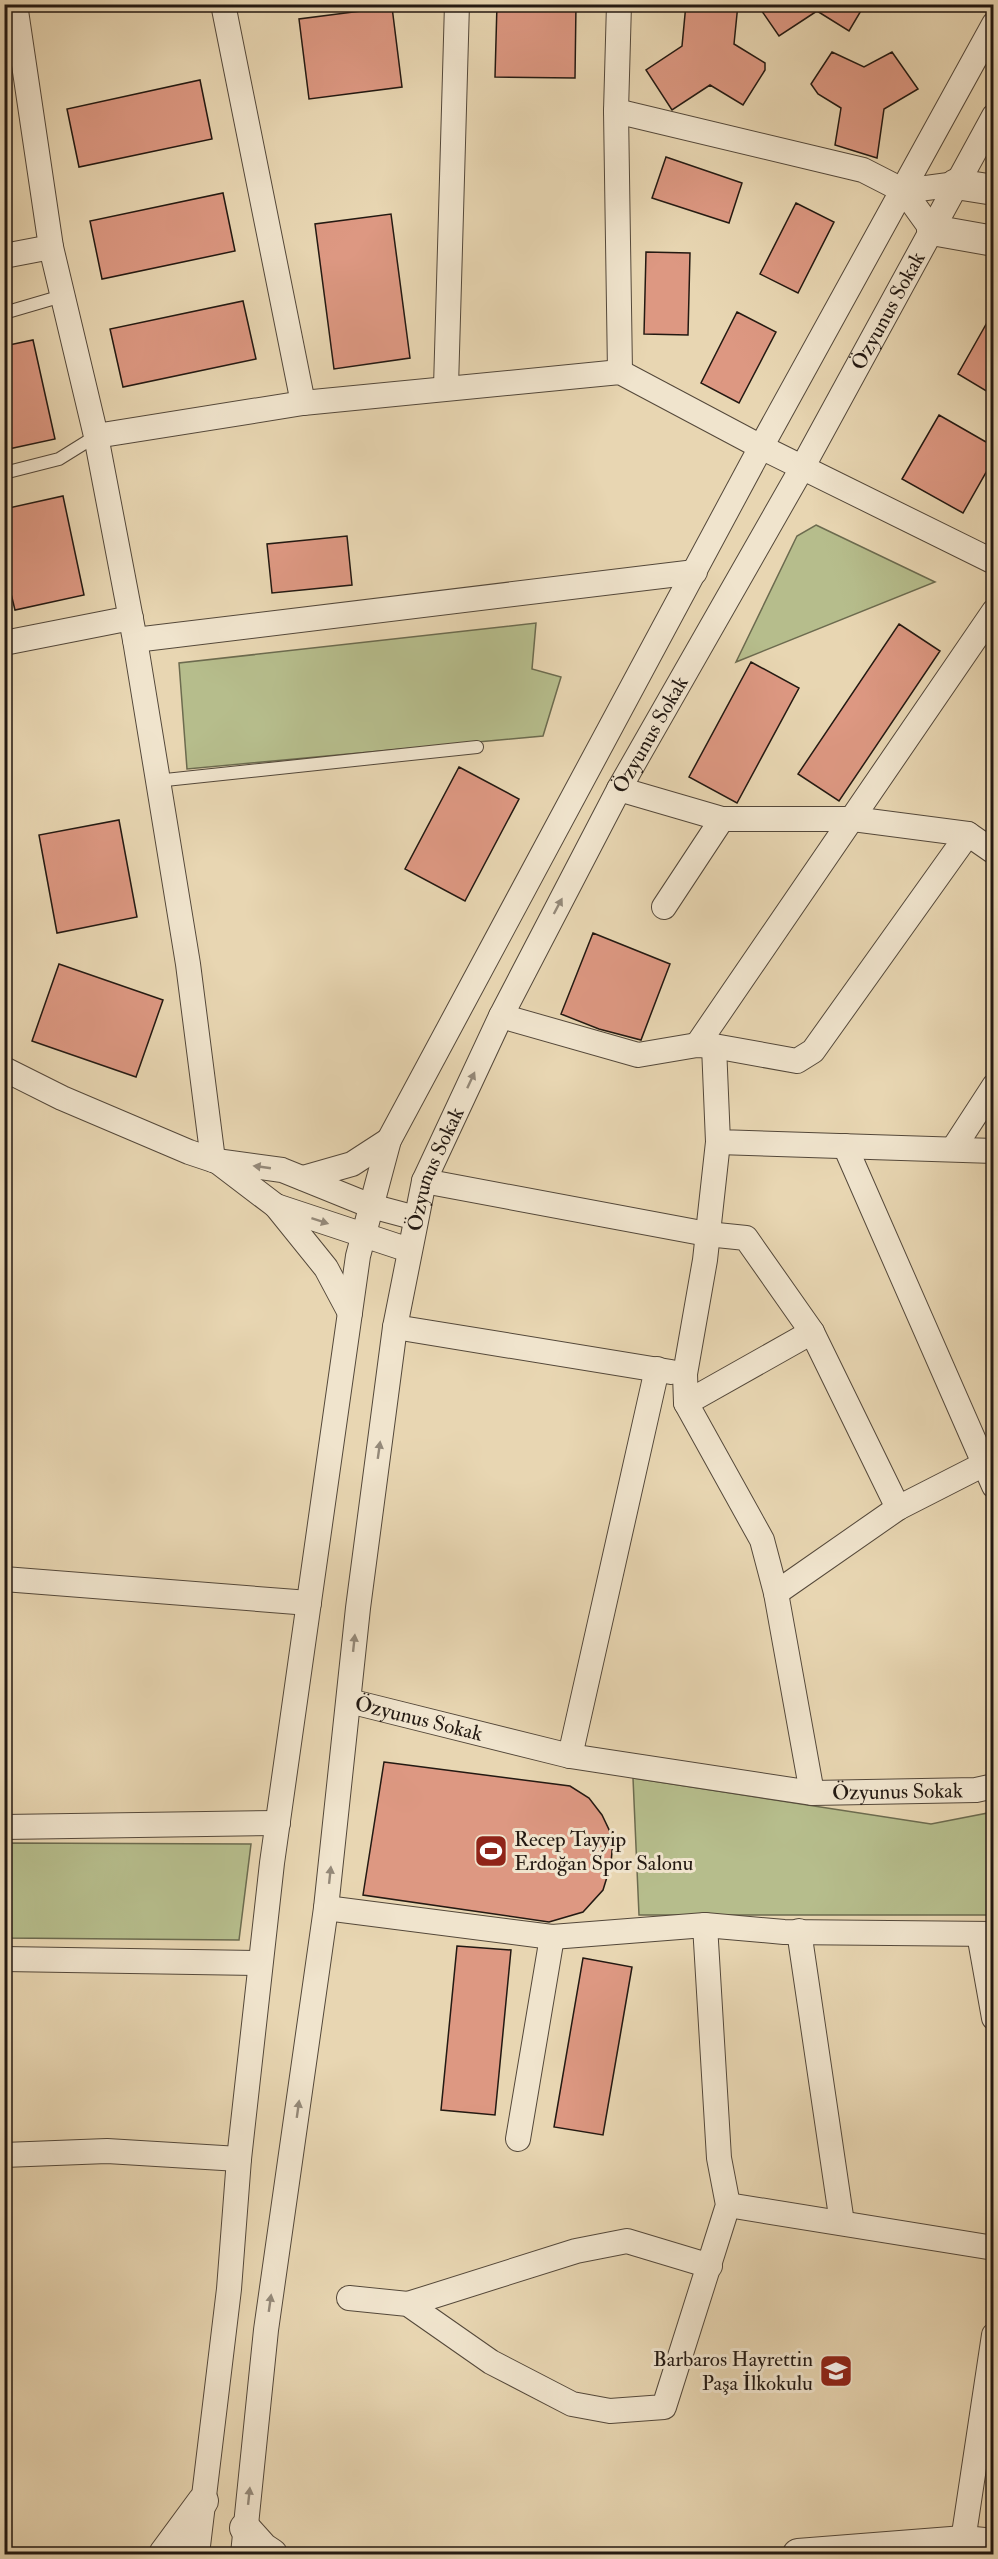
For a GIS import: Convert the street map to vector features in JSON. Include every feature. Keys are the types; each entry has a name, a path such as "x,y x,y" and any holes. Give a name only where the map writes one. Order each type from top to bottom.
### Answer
{"street":[{"path":"15,4 51,248 96,436 133,629 156,781 188,964 214,1160 276,1206 326,1268 350,1313"},
{"path":"223,4 303,403"},
{"path":"446,387 457,4"},
{"path":"619,4 616,111 620,372"},
{"path":"197,2554 229,2289 239,2159 259,1964 358,1256 389,1140 761,447 904,191 993,24"},
{"path":"616,111 863,170 904,191 932,230 993,241"},
{"name":"Özyunus Sokak","path":"993,116 802,468 619,789 501,1016 424,1181 395,1327 358,1608 349,1701 570,1756 813,1793 976,1790 993,1786"},
{"path":"904,191 956,184 993,190"},
{"path":"4,256 51,248"},
{"path":"96,436 303,403 446,387 620,372 802,468 993,562"},
{"path":"4,643 695,572"},
{"path":"813,1793 776,1593 762,1540 686,1402 685,1374 707,1234 718,1142 706,1046 853,819 993,611"},
{"path":"619,789 722,819 853,819 968,834 993,852"},
{"path":"664,907 722,819"},
{"path":"501,1016 638,1055 706,1046 796,1060 813,1051 968,834"},
{"path":"6,1075 214,1160 282,1170 371,1206 416,1218"},
{"path":"953,1149 993,1086"},
{"path":"303,1178 352,1164 389,1140"},
{"path":"718,1142 993,1151"},
{"path":"845,1146 989,1461 993,1486"},
{"path":"424,1181 707,1234 746,1238 812,1332 898,1508"},
{"path":"276,1206 409,1251"},
{"path":"395,1327 685,1374"},
{"path":"686,1402 812,1332"},
{"path":"570,1756 657,1369"},
{"path":"776,1593 898,1508 989,1461"},
{"path":"4,1579 309,1603"},
{"path":"272,2554 244,2541 266,2330 326,1908 349,1701"},
{"path":"4,1827 279,1823"},
{"path":"326,1908 552,1937 705,1925 784,1932 986,1934 993,2018"},
{"path":"408,2304 491,2362 572,2404 610,2411 664,2407 728,2205 719,2158 705,1925"},
{"path":"799,1931 842,2223"},
{"path":"518,2139 552,1937"},
{"path":"4,1959 259,1964"},
{"path":"4,2155 107,2151 239,2159"},
{"path":"728,2205 993,2248"},
{"path":"349,2298 408,2304 576,2251 627,2241 710,2266"},
{"path":"962,2548 993,2335"},
{"path":"164,2554 203,2502"},
{"path":"798,2554 962,2548 993,2544"}],"lane":[{"path":"4,313 62,296"},
{"path":"4,473 59,459 96,436"},
{"path":"156,781 477,747"}],"green space":[{"path":"816,525 935,582 736,662 797,536"},
{"path":"536,623 532,669 561,677 543,736 187,769 179,663"},
{"path":"633,1778 931,1824 993,1812 993,1915 639,1915"},
{"path":"5,1843 251,1844 239,1940 5,1938"}],"building":[{"path":"497,4 576,4 575,78 495,77"},
{"path":"686,4 738,4 734,44 765,63 765,70 743,105 710,85 672,110 646,70 682,46"},
{"path":"757,4 865,4 849,31 817,11 779,36"},
{"path":"392,7 402,87 309,99 299,19"},
{"path":"832,52 864,67 892,52 918,89 884,109 877,158 835,145 841,108 818,94 811,84"},
{"path":"200,80 212,139 79,167 67,109"},
{"path":"666,157 742,183 729,223 652,198"},
{"path":"223,193 235,251 102,279 90,221"},
{"path":"796,203 834,222 798,293 760,274"},
{"path":"391,214 410,358 334,369 315,224"},
{"path":"646,252 690,253 688,335 644,334"},
{"path":"243,301 256,359 123,387 110,329"},
{"path":"737,312 776,332 739,403 701,383"},
{"path":"993,312 993,395 958,374"},
{"path":"33,340 55,439 4,450 4,346"},
{"path":"939,415 993,446 993,460 963,513 902,479"},
{"path":"63,496 84,595 15,610 4,565 4,509"},
{"path":"347,536 352,585 272,593 267,544"},
{"path":"899,624 940,651 839,801 798,774"},
{"path":"751,662 799,688 737,803 689,777"},
{"path":"459,767 519,799 465,901 405,869"},
{"path":"119,820 137,917 57,933 39,835"},
{"path":"593,933 670,964 641,1040 599,1029 561,1014"},
{"path":"59,964 163,1000 136,1077 32,1041"},
{"name":"Recep Tayyip Erdoğan Spor Salonu","path":"384,1762 570,1786 589,1798 602,1815 613,1838 611,1864 603,1890 583,1912 549,1922 363,1895"},
{"path":"457,1946 511,1950 495,2115 441,2110"},
{"path":"583,1958 632,1967 603,2135 554,2127"}],"place":[{"name":"Recep Tayyip Erdoğan Spor Salonu","path":"491,1851"},
{"name":"Barbaros Hayrettin Paşa İlkokulu","path":"836,2371"}]}
